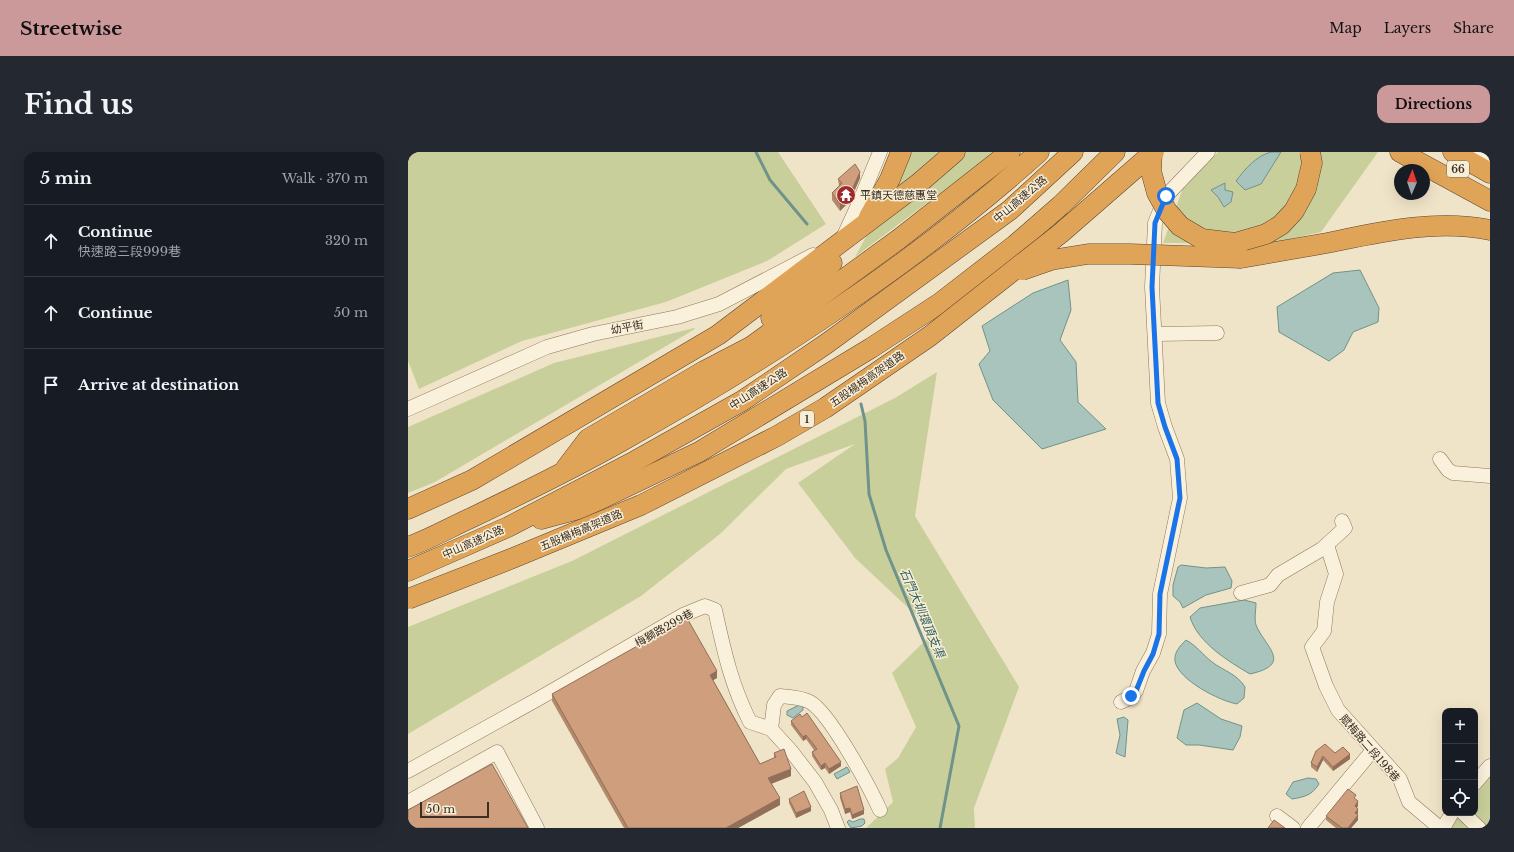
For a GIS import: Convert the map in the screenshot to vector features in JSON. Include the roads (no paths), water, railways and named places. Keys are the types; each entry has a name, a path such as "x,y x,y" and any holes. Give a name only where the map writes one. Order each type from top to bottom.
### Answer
{"highway":[{"path":"704,371 788,304 834,261 863,226 883,192 901,152"},
{"path":"408,509 472,480 718,335 918,184 955,152"},
{"path":"560,476 588,439 704,371 752,346 899,239 1010,152"},
{"name":"中山高速公路","path":"408,547 560,476 692,402 806,330 912,257 995,192 1039,152"},
{"name":"中山高速公路","path":"408,570 508,527 635,461 742,401 826,344 1010,210 1073,152"},
{"path":"508,527 582,508 699,452 809,386 940,303 1015,245 1061,205 1115,152"},
{"path":"1153,152 1151,171 1157,193 1167,211 1180,226 1202,239 1235,243 1266,234 1281,225 1294,210 1306,189 1312,162 1310,152"},
{"name":"五股楊梅高架道路","path":"408,599 513,558 641,505 777,436 825,408 930,336 1049,243 1153,152"},
{"path":"1400,152 1490,201"},
{"name":"66","path":"1427,152 1490,186"},
{"name":"66","path":"1453,152 1490,173"},
{"path":"1479,152 1490,157"},
{"path":"1241,258 1385,231 1423,226 1452,226 1490,230"},
{"path":"809,386 875,353 992,282 1051,260 1095,254 1241,258 1286,256 1422,237 1477,237 1490,239"}],"street":[{"name":"幼平街","path":"408,409 547,347 593,334 677,317 719,304 842,239 880,152"},
{"path":"1121,702 1136,691 1153,654 1159,634 1160,594 1180,498 1177,459 1158,403 1156,334 1152,287 1155,223 1166,196 1208,152"},
{"path":"1479,152 1490,166"},
{"path":"1156,334 1217,333"},
{"path":"1440,459 1448,470 1453,473 1490,474"},
{"path":"1241,593 1270,585 1278,575 1327,545 1345,528 1342,521"},
{"name":"賦梅路二段198巷","path":"1327,545 1336,574 1327,602 1324,631 1312,647 1326,686 1338,710 1400,780 1409,802 1441,828"},
{"name":"梅獅路299巷","path":"408,771 552,692 683,615 706,606 715,610 726,660 737,696 750,722 770,728"},
{"path":"838,828 831,810 815,782 770,728 774,705 780,696 798,698 811,702 832,726 865,781 880,810"},
{"path":"1308,828 1373,750"},
{"path":"408,802 498,752 537,828"},
{"path":"1477,780 1490,766"},
{"path":"1277,816 1293,828"},
{"path":"1441,828 1450,816"},
{"path":"1466,816 1479,828"}],"water":[{"path":"1271,152 1281,152 1261,184 1245,190 1236,181 1256,160"},
{"path":"1225,183 1225,190 1233,192 1231,202 1224,207 1218,197 1211,190"},
{"path":"1360,270 1379,308 1378,322 1353,332 1344,350 1329,361 1279,332 1277,307 1333,273"},
{"path":"1068,280 1071,310 1060,340 1076,362 1078,402 1106,429 1042,449 993,400 979,364 990,351 982,326 1033,293"},
{"path":"1181,565 1206,568 1225,567 1232,581 1231,588 1206,595 1183,608 1180,602 1173,596 1173,585 1178,567"},
{"path":"1244,600 1256,603 1255,623 1270,648 1274,660 1271,665 1263,670 1250,674 1223,657 1207,643 1194,626 1190,617 1200,608"},
{"path":"1186,640 1212,662 1230,673 1242,683 1245,687 1244,698 1237,704 1221,699 1191,682 1184,675 1178,668 1175,661 1175,655"},
{"path":"1197,703 1221,719 1242,726 1240,737 1233,750 1199,745 1186,745 1177,738 1184,710"},
{"path":"799,705 803,705 803,710 793,718 787,715 787,711"},
{"path":"1124,717 1128,720 1125,757 1116,753 1120,735 1117,719"},
{"path":"847,767 850,772 837,779 834,774"},
{"path":"1308,778 1316,779 1319,784 1311,793 1292,799 1286,794 1293,782"},
{"path":"864,819 865,823 862,826 851,828 847,822 849,820 853,822"}],"waterway":[{"name":"石門大圳環頂支渠","path":"756,152 770,180 807,224"},
{"name":"石門大圳環頂支渠","path":"861,404 865,421 869,494 886,550 959,726 940,828"}],"place":[{"name":"平鎮天德慈惠堂","path":"846,195"}]}
